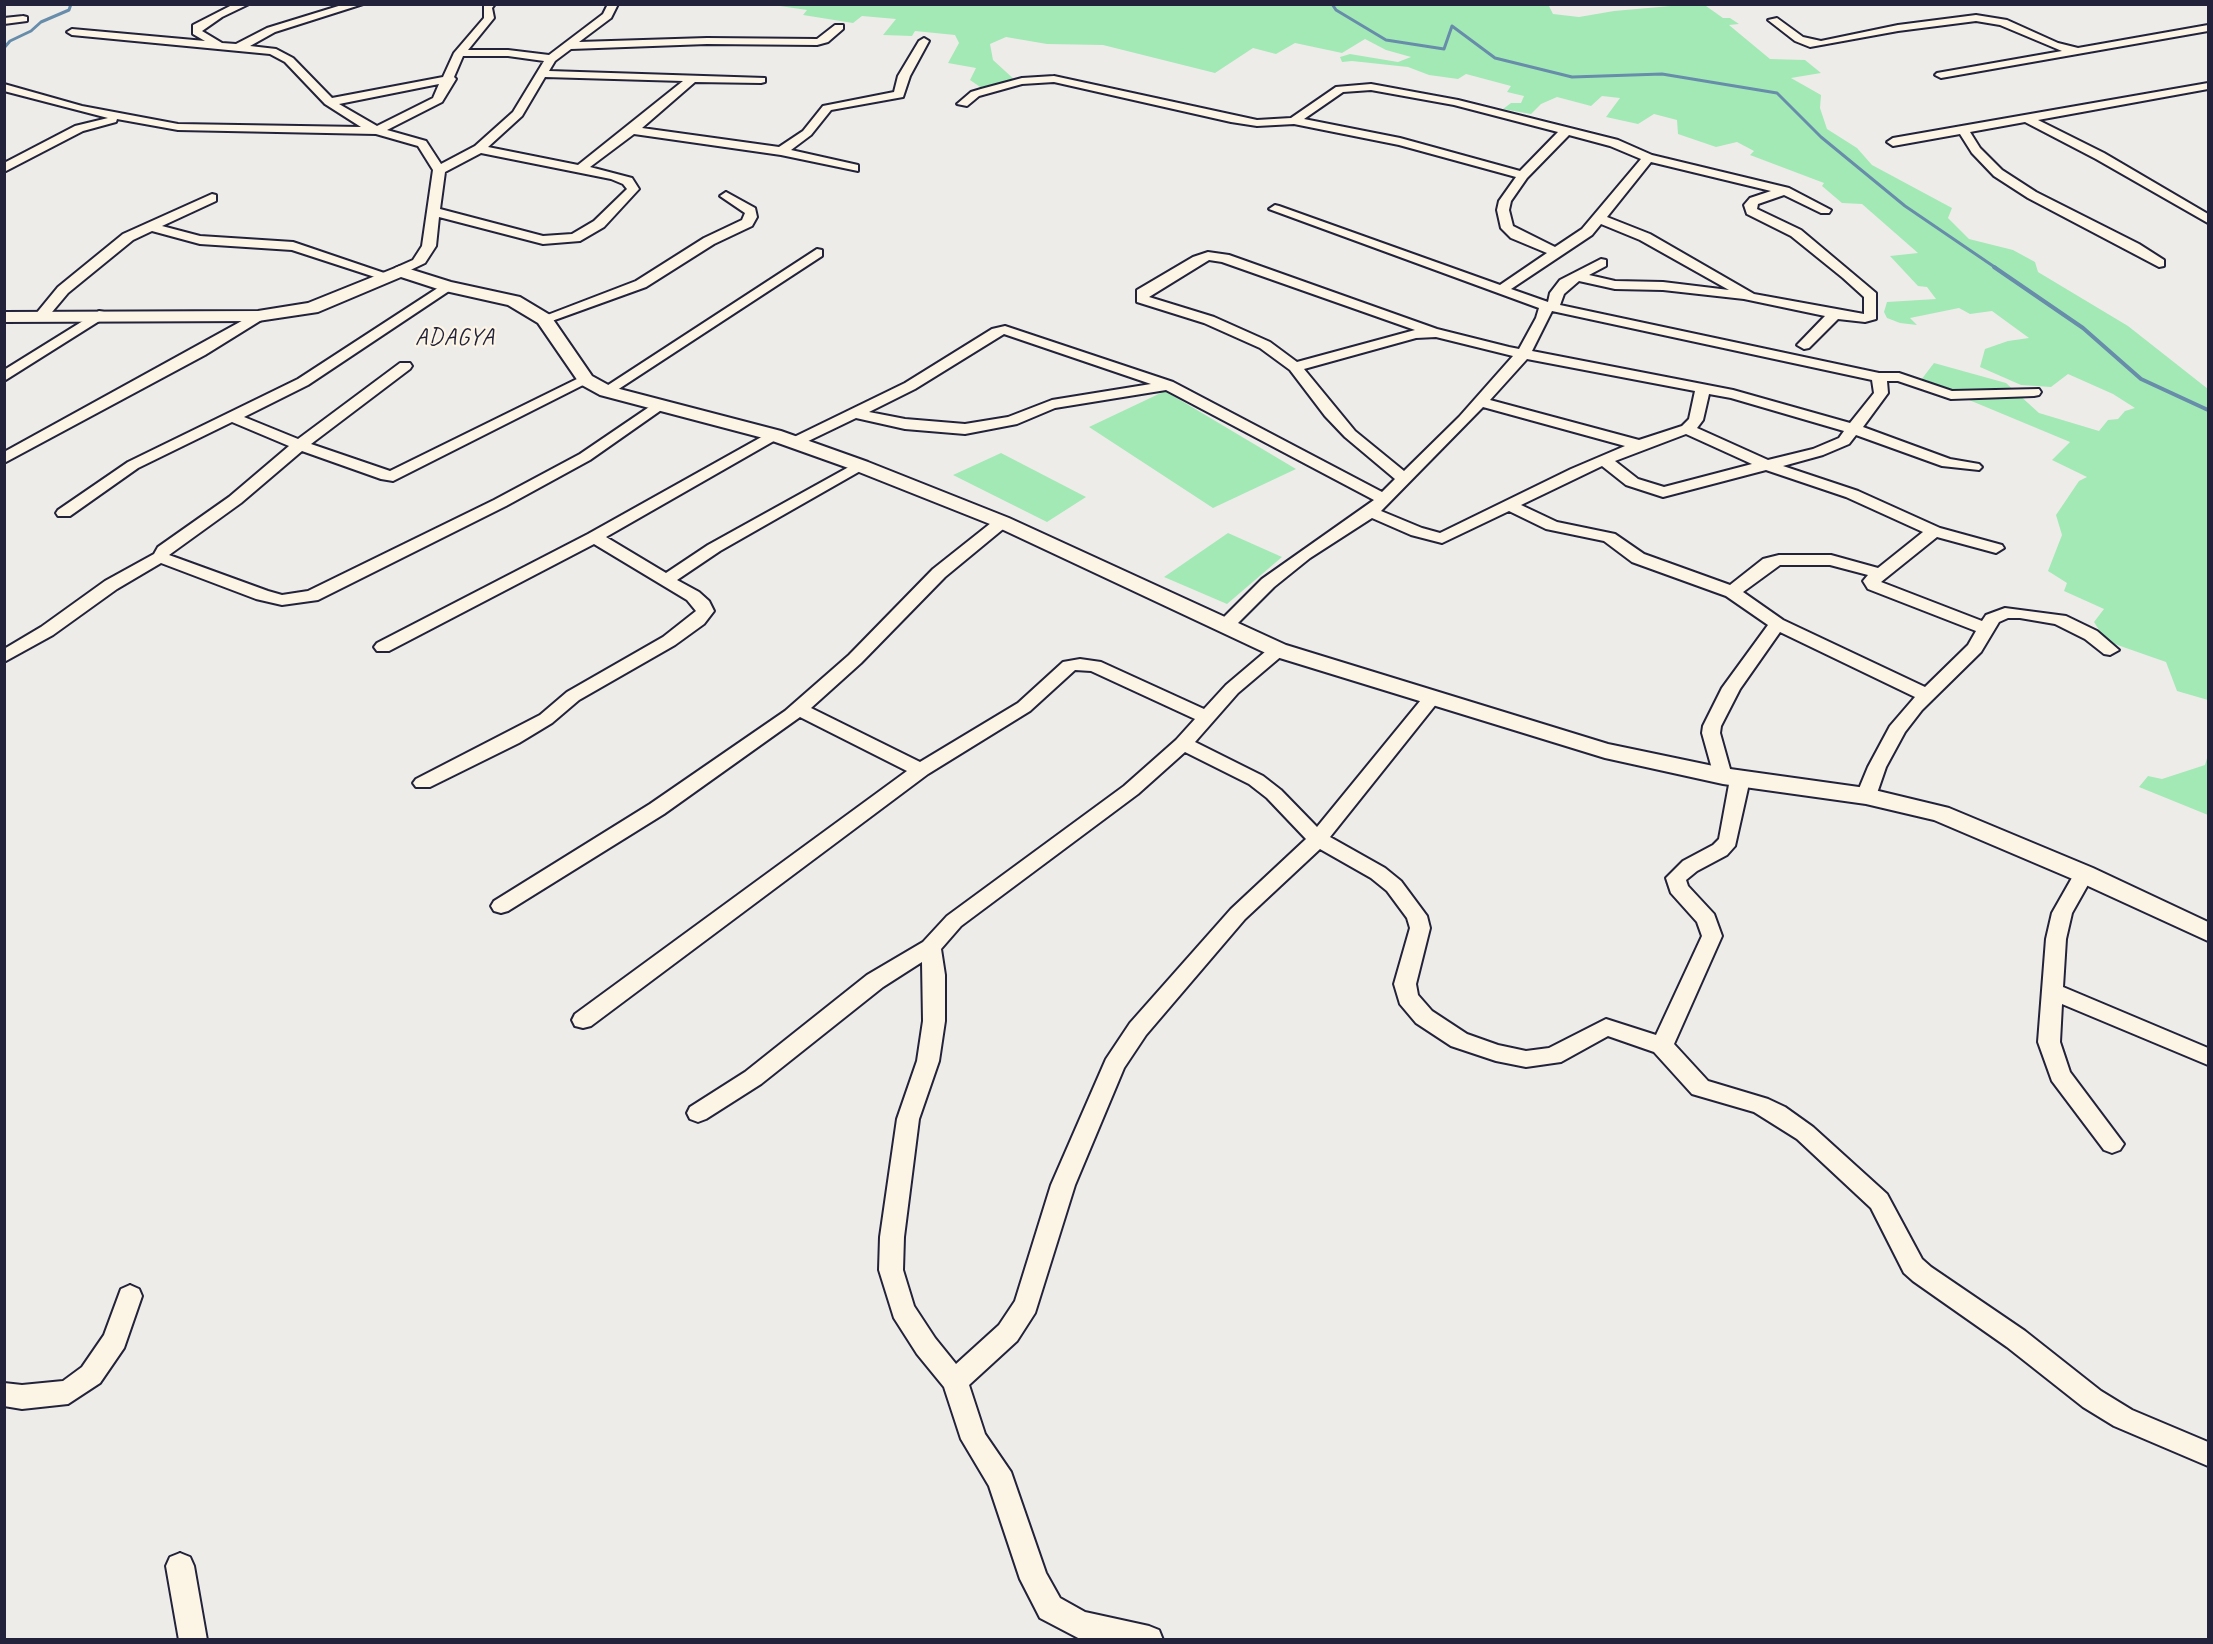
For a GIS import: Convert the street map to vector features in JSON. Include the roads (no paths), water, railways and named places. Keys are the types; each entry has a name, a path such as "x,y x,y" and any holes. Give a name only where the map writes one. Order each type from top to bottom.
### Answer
{"street":[{"path":"219,45 197,32 197,27 244,4"},
{"path":"239,47 271,30 358,4"},
{"path":"4,87 30,96 126,120 213,129 377,131 438,100 450,79 459,53 489,18 487,8 490,4"},
{"path":"439,170 479,149 518,114 551,59 607,16 613,4"},
{"path":"1965,4 1992,20 2055,46 2075,50"},
{"path":"1773,20 1799,39 1810,44 1821,44 1932,23 1976,18 1992,20"},
{"path":"4,21 23,19"},
{"path":"566,46 706,41 817,42 824,40 839,27"},
{"path":"1941,75 2208,28"},
{"path":"4,316 99,315 176,318 258,316 312,308 418,263 429,246 439,170 422,144 377,131 329,102 282,55 239,47 72,32"},
{"path":"508,53 577,37"},
{"path":"781,151 807,133 827,108 849,102 899,95 904,76 924,41"},
{"path":"459,53 508,53 551,59"},
{"path":"540,75 761,80"},
{"path":"329,102 450,79"},
{"path":"963,104 975,94 985,90 1022,81 1054,79 1231,119 1257,123 1294,121 1400,142 1523,175"},
{"path":"580,169 632,130 692,80"},
{"path":"1893,142 2029,120 2208,86"},
{"path":"1294,121 1340,89 1371,87 1454,102 1634,149 1648,158 1785,191 1825,210"},
{"path":"4,168 78,128 95,123 126,120"},
{"path":"2029,120 2100,156 2208,219"},
{"path":"632,130 781,151 854,168"},
{"path":"1963,130 1976,150 1998,172 2015,184 2159,263"},
{"path":"1557,253 1516,235 1507,228 1503,210 1505,201 1523,175 1566,131"},
{"path":"435,212 543,240 575,238 599,224 633,189 623,178 479,149"},
{"path":"1502,289 1587,232 1633,180 1648,158"},
{"path":"1575,276 1615,285 1663,286 1749,297 1835,314 1865,318 1871,316 1871,296 1796,233 1751,211 1750,206 1754,201 1785,191"},
{"path":"544,319 641,284 709,241 747,222 752,217 751,212 726,196"},
{"path":"42,315 63,290 128,237 212,198"},
{"path":"1275,209 1550,306 1879,377 1899,377 1951,395 2034,392"},
{"path":"1598,218 1645,237 1749,297"},
{"path":"152,227 200,240 293,246 394,274 514,301 544,319 586,380 606,391 774,435 861,466 1002,522 1278,650 1605,751 1732,777 1866,796 1941,814 2084,874 2208,932"},
{"path":"606,391 817,253"},
{"path":"1404,479 1343,427 1295,367 1265,345 1209,320 1142,299 1142,293 1198,260 1208,256 1224,258 1436,333 1524,353 1733,394 1854,429 1947,463 1974,467"},
{"path":"1227,625 1268,583 1304,555 1371,512 1480,402 1524,353 1557,293 1575,276 1601,263"},
{"path":"64,513 133,465 303,381 447,286"},
{"path":"1804,345 1835,314"},
{"path":"4,377 99,315"},
{"path":"4,459 92,408 200,352 258,316"},
{"path":"795,442 910,386 996,332 1005,330 1168,385 1298,456 1384,499"},
{"path":"1295,367 1415,334 1436,333"},
{"path":"4,657 47,631 111,585 160,557 164,550 235,500 300,445 405,366"},
{"path":"1605,461 1632,482 1663,492 1833,447 1844,441 1881,393 1879,377"},
{"path":"232,417 300,445 387,476 393,476 586,380"},
{"path":"854,413 905,424 965,429 1012,421 1052,404 1168,385"},
{"path":"1371,512 1417,532 1442,538 1511,506 1565,477 1640,445 1687,429 1696,420 1703,388"},
{"path":"1480,402 1640,445"},
{"path":"160,557 262,595 282,600 312,596 500,503 585,457 660,406"},
{"path":"1687,429 1766,465 1852,494 1934,531 1996,548"},
{"path":"383,647 594,537 774,435"},
{"path":"664,581 714,548 861,466"},
{"path":"1511,506 1552,526 1609,537 1618,541 1638,558 1732,592 1761,610 1777,624 1926,695"},
{"path":"501,906 657,809 799,709 855,659 939,573 1002,522"},
{"path":"1934,531 1871,581 1874,585 1986,629"},
{"path":"423,783 512,739 546,719 573,696 669,641 698,620 705,611 703,605 693,596 664,581 594,537"},
{"path":"1732,592 1769,563 1779,560 1831,560 1879,573"},
{"path":"1866,796 1877,767 1897,730 1926,695 1975,648 1992,619 2006,613 2020,613 2060,620 2076,627 2110,650"},
{"path":"1662,1046 1712,936 1707,918 1677,888 1676,879 1690,867 1720,850 1728,841 1732,777 1711,733 1712,726 1731,688 1777,624"},
{"path":"698,1113 753,1078 875,981 930,947 954,921 1131,790 1183,744 1232,689 1278,650"},
{"path":"584,1020 921,770 1016,713 1070,666 1080,664 1095,666 1206,717"},
{"path":"955,1381 1008,1333 1026,1305 1063,1185 1114,1065 1138,1029 1238,914 1318,839 1431,699"},
{"path":"799,709 921,770"},
{"path":"1183,744 1256,780 1274,794 1318,839 1377,873 1394,886 1418,916 1420,928 1405,984 1408,998 1424,1017 1459,1040 1496,1053 1526,1059 1552,1056 1606,1027 1662,1046 1700,1088 1760,1105 1776,1113 1838,1162 1879,1201 1913,1266 1922,1274 2016,1339 2099,1404 2123,1418 2208,1454"},
{"path":"2084,874 2061,913 2056,939 2049,1042 2060,1075 2112,1144"},
{"path":"930,947 934,975 934,1021 928,1061 908,1119 892,1237 891,1270 903,1310 926,1346 955,1381 974,1439 1001,1481 1030,1570 1050,1608 1080,1625 1149,1640"},
{"path":"2054,992 2208,1057"},
{"path":"4,1394 22,1397 68,1392 91,1375 115,1340 130,1296"},
{"path":"180,1566 193,1640"}],"waterway":[{"path":"4,48 10,41 31,31 41,22 69,10 71,4"},
{"path":"1332,4 1336,10 1386,40 1444,49 1452,26 1495,58 1572,77 1662,74 1777,93 1821,137 1905,206 1996,268"},
{"path":"1994,267 2083,328 2141,379 2208,410"}],"district":[{"name":"ADAGYA","path":"455,338"}]}
